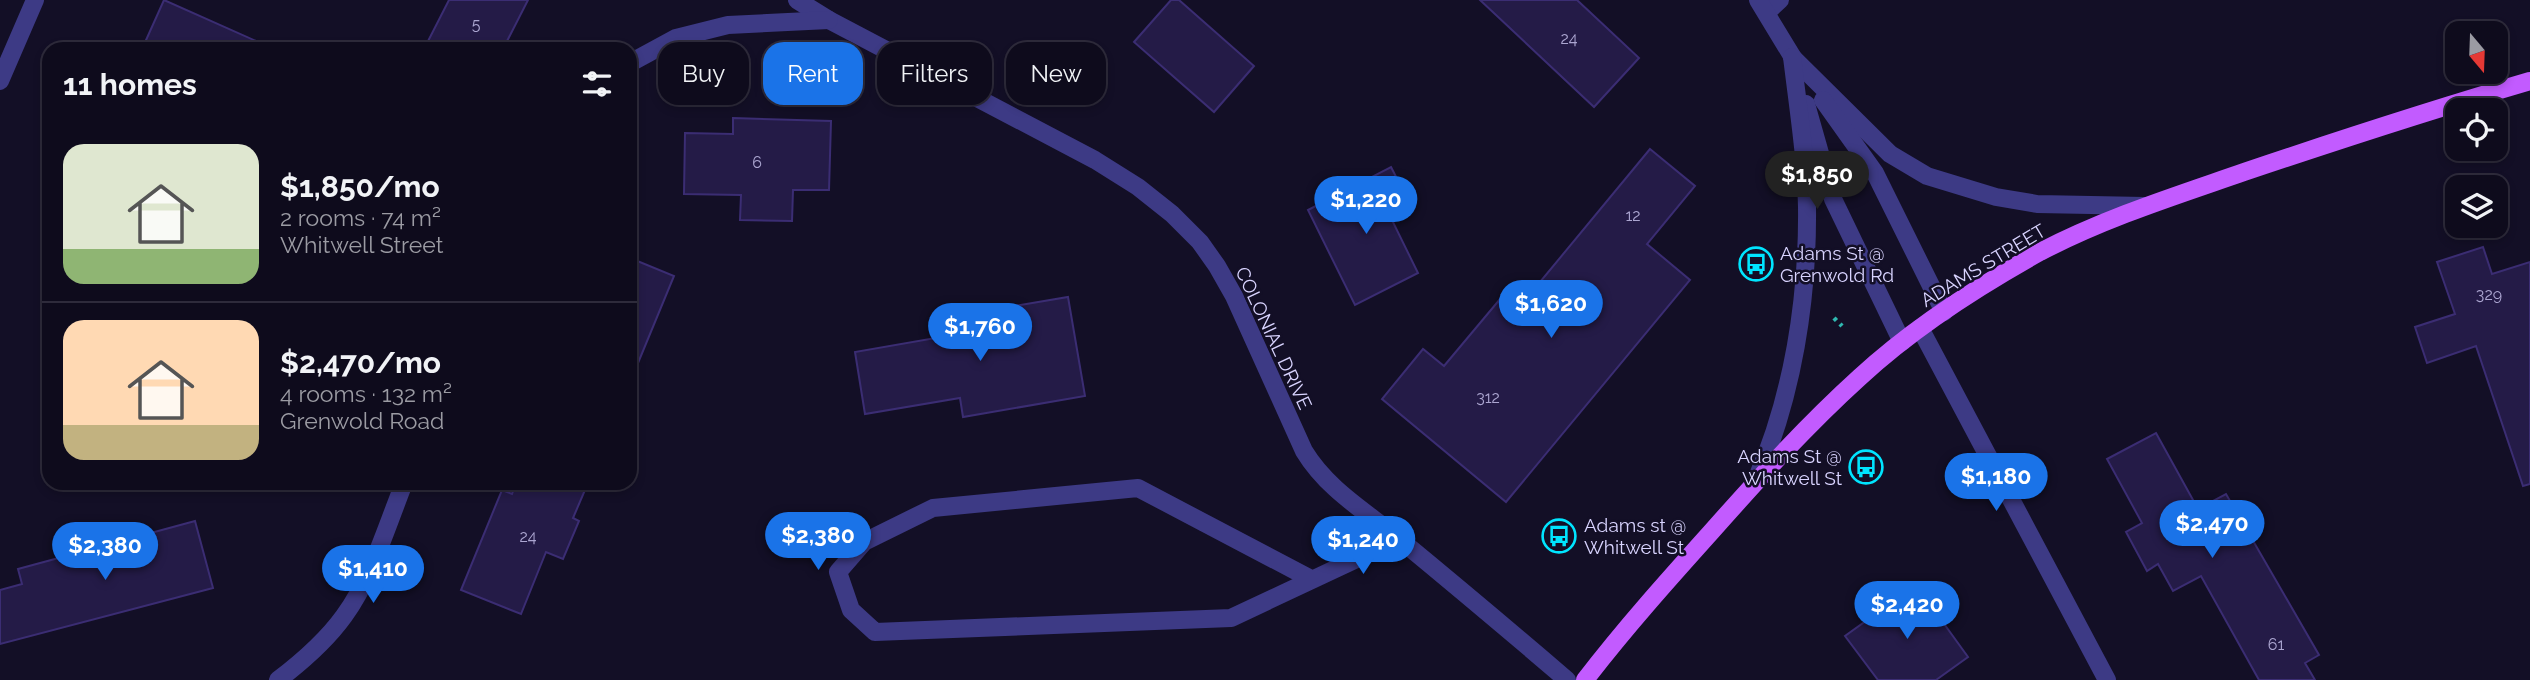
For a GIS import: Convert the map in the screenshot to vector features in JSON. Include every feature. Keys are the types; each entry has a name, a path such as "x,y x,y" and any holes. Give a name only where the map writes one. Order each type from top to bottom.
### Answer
{"main road":[{"name":"ADAMS STREET","path":"1585,680 1637,615 1810,424 1861,375 1944,312 2042,251 2145,206 2382,125 2530,81"}],"street":[{"path":"0,81 35,0"},
{"name":"COLONIAL DRIVE","path":"797,0 1095,160 1138,187 1172,214 1200,243 1223,276 1304,452 1314,468 1332,486 1567,680"},
{"path":"1769,4 1792,57 1833,199 1902,342"},
{"path":"637,59 676,38 728,24 830,20"},
{"path":"1792,57 1890,154 1927,176 1996,197 2037,204 2145,206"},
{"path":"1792,57 1875,173 1944,312"},
{"path":"1754,484 1772,444 1789,376 1802,299 1807,207 1792,57"},
{"path":"1920,328 2107,680"},
{"path":"1311,579 1138,488 933,508 864,542 838,572 851,610 875,632 1231,618 1399,539"},
{"path":"278,680 305,660 345,615 361,588 401,490"}],"building":[{"path":"164,0 258,42 145,42"},
{"path":"449,0 528,0 507,42 428,42"},
{"path":"1171,0 1179,0 1254,66 1214,112 1134,42"},
{"path":"1480,0 1577,0 1639,58 1594,107"},
{"path":"733,118 831,121 829,190 793,190 792,221 740,220 741,195 684,194 685,133 733,134"},
{"path":"1650,149 1695,186 1647,244 1690,280 1506,502 1382,399 1423,349 1444,366 1511,286 1526,299"},
{"path":"1391,167 1409,202 1388,212 1418,273 1355,305 1308,210"},
{"path":"2483,247 2492,274 2530,262 2530,484 2523,486 2476,346 2427,363 2415,327 2455,314 2437,262"},
{"path":"637,261 674,276 637,365"},
{"path":"1068,297 1085,396 963,417 960,398 865,414 855,352 953,335 949,317"},
{"path":"2156,433 2198,509 2226,494 2319,655 2305,663 2315,680 2259,680 2201,576 2173,591 2158,564 2147,571 2126,532 2142,523 2107,459"},
{"path":"502,490 512,494 513,490 585,490 573,518 579,521 563,559 546,552 521,614 461,590"},
{"path":"195,521 213,588 0,644 0,590 22,584 18,569"},
{"path":"1916,585 1968,657 1936,680 1878,680 1845,636"}],"place":[{"name":"Adams St @ Grenwold Rd","path":"1756,264"},
{"name":"Adams St @ Whitwell St","path":"1866,467"},
{"name":"Adams st @ Whitwell St","path":"1559,536"}]}
